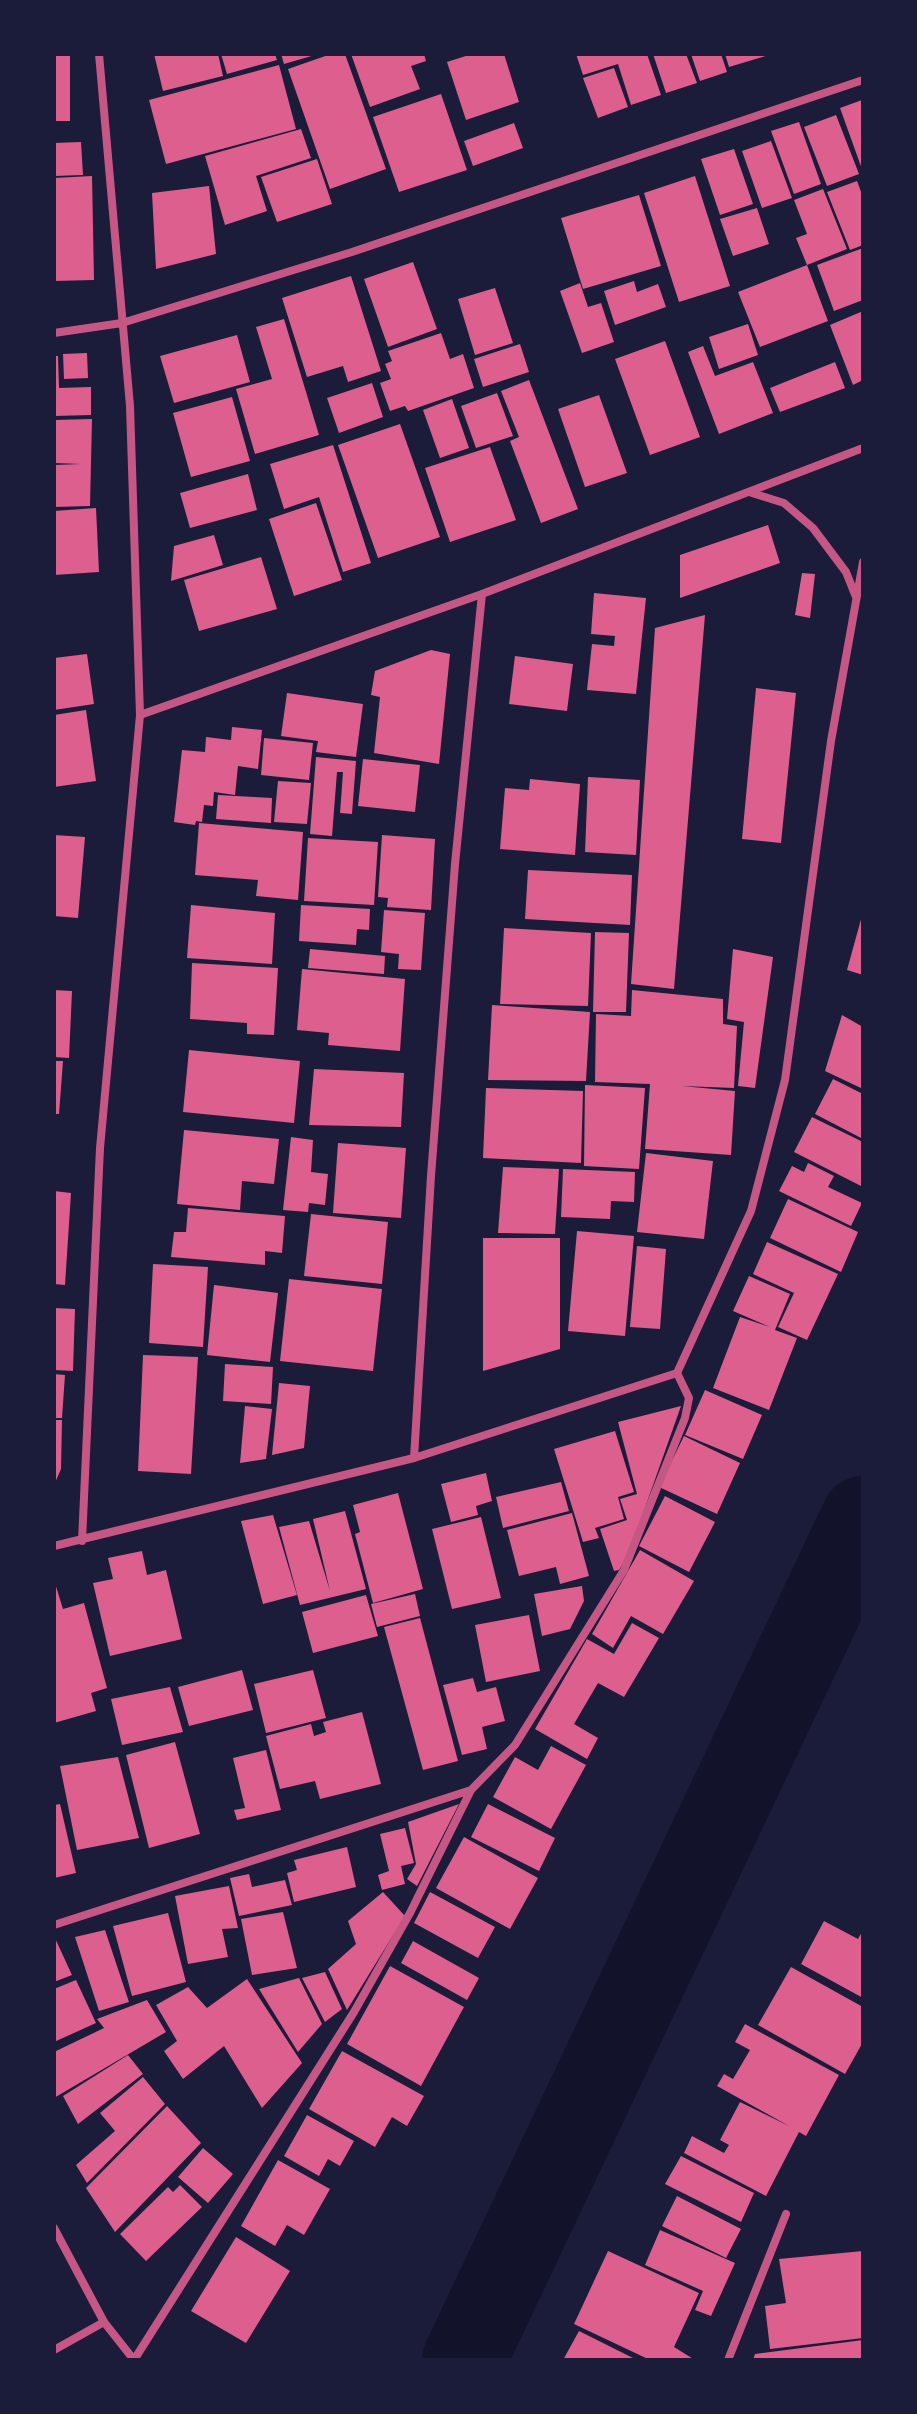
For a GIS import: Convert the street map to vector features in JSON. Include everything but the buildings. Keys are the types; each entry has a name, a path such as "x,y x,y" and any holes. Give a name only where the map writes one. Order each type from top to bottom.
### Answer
{"street":[{"path":"82,1541 100,1148 140,715 136,527 99,54"},
{"path":"54,333 122,323 367,248 863,80"},
{"path":"140,715 482,594 863,448"},
{"path":"749,492 784,503 813,528 846,572 856,597"},
{"path":"54,1546 414,1458 677,1373 751,1211 785,1080 831,741 863,562"},
{"path":"414,1458 451,911 482,594"},
{"path":"54,2228 104,2322 134,2360 354,2012 410,1913 471,1790 515,1745 624,1570 685,1418 689,1398 677,1373"},
{"path":"54,1925 471,1790"},
{"path":"728,2360 786,2214"},
{"path":"54,2350 104,2322"}],"waterway":[{"path":"464,2360 863,1518"}]}
